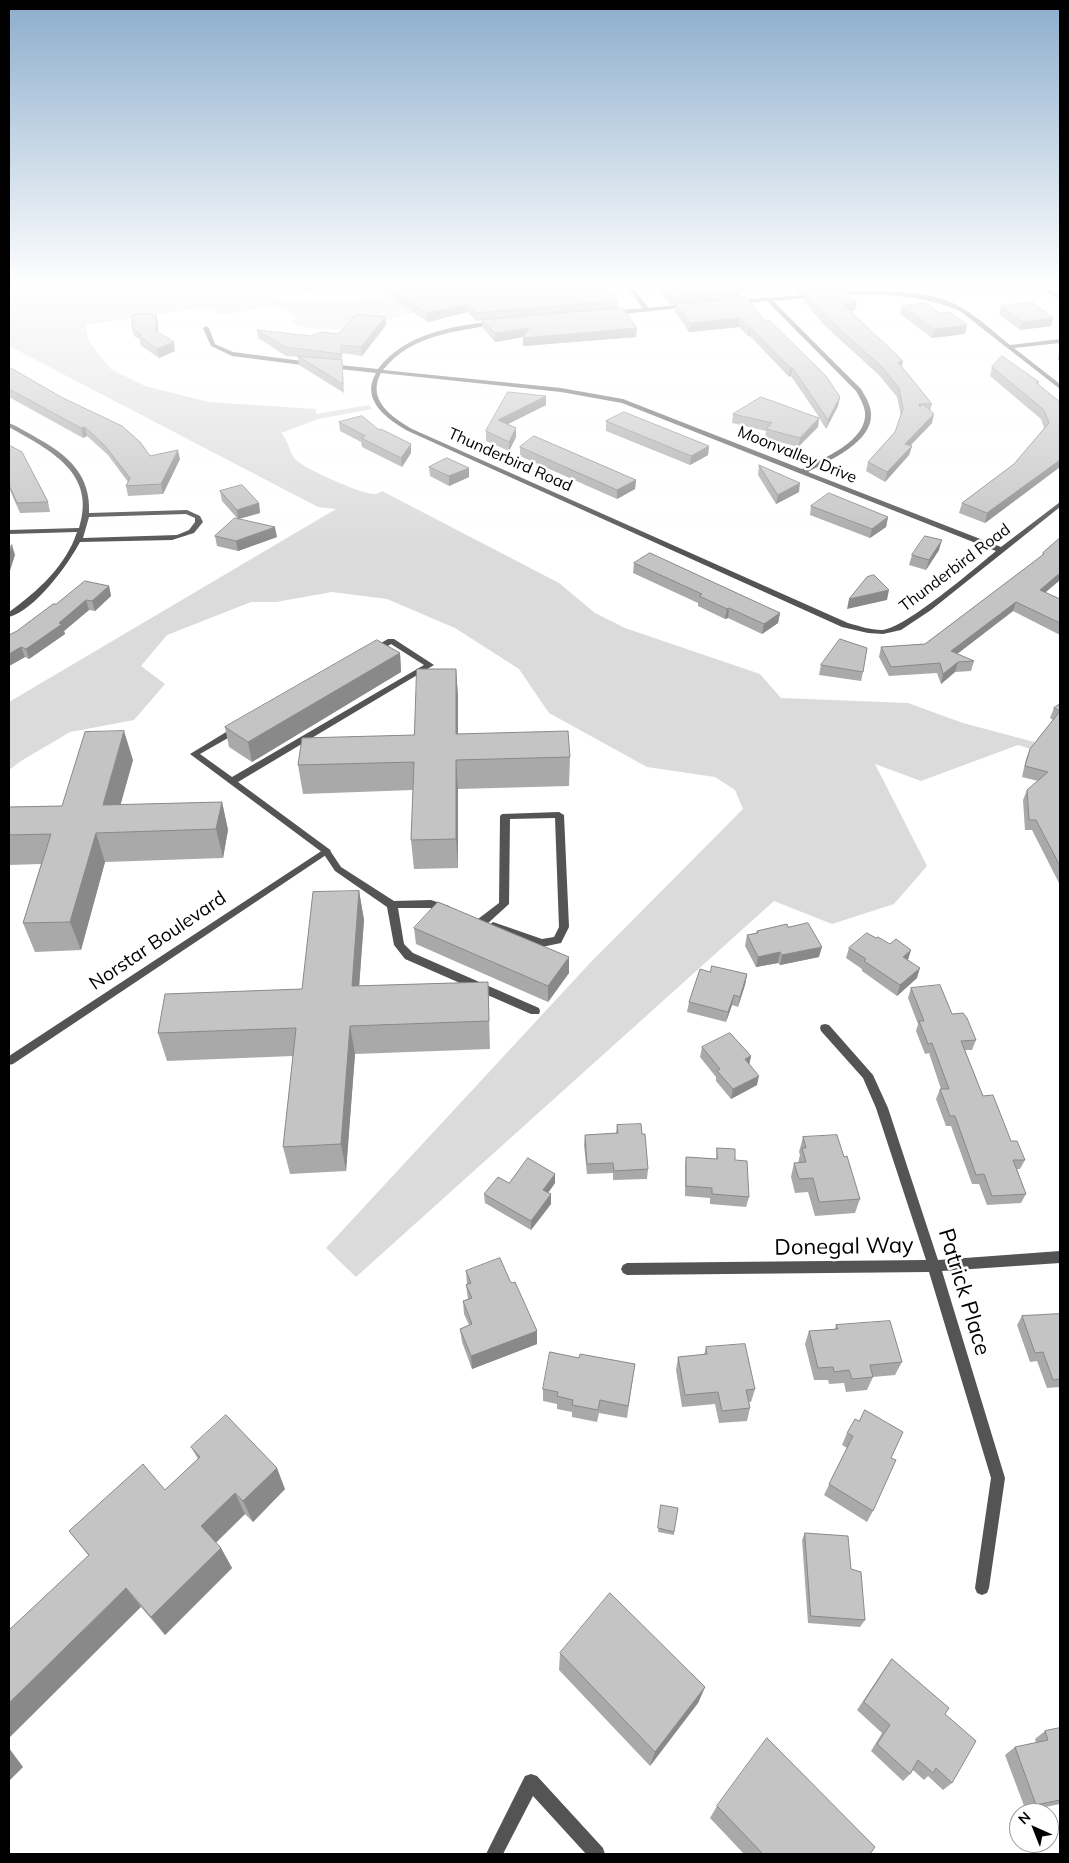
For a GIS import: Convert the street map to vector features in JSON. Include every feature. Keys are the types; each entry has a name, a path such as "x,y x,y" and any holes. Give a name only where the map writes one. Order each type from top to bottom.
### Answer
{"street":[{"name":"Thunderbird Road","path":"377,374 373,385 377,402 387,415 410,430 845,625 876,632 898,628 928,608 1060,504"},
{"name":"Moonvalley Drive","path":"406,374 561,390 623,401 1001,550"},
{"path":"802,472 852,444 861,435 868,420 868,409 859,390 843,374"},
{"path":"1044,374 1060,387"},
{"path":"9,424 49,448 64,460 80,480 84,494 86,514 79,540 68,560 47,584 9,615"},
{"path":"79,540 172,538 186,535 195,530 199,518 187,512 86,514"},
{"path":"9,532 82,530"},
{"path":"232,781 430,665 391,641 365,656"},
{"path":"245,724 194,754 326,851 338,870 392,905 431,904 456,912"},
{"path":"559,815 564,927 557,940 542,943 478,920 504,904 505,816 559,815"},
{"name":"Norstar Boulevard","path":"9,1061 326,851"},
{"path":"392,905 399,945 409,956 535,1011"},
{"name":"Patrick Place","path":"825,1028 867,1075 882,1108 934,1266 998,1478 982,1588"},
{"name":"Donegal Way","path":"627,1270 934,1266 1060,1257"},
{"path":"494,1854 531,1782 597,1854"}],"shaded area":[{"path":"63,374 121,374 145,386 209,402 316,409 316,414 369,405 372,409 318,419 281,433 296,460 310,469 334,481 359,490 375,494 382,491 559,583 595,613 625,628 760,674 781,698 908,703 963,723 1038,743 1060,758 1018,745 921,781 875,764 927,866 894,904 832,924 774,901 356,1277 326,1248 590,963 743,809 735,790 715,777 647,767 549,713 519,669 455,628 387,599 332,592 276,602 251,602 167,635 141,666 165,684 134,720 70,732 9,770 9,702 336,509 318,507"}],"building":[{"path":"9,374 21,374 63,398 122,426 140,442 150,456 178,450 161,484 126,486 130,478 105,446 85,427 81,428 9,389"},
{"path":"327,374 343,374 343,384"},
{"path":"797,374 824,374 826,376 840,397 828,420"},
{"path":"887,374 908,374 932,404 923,404 934,414 905,444 912,446 887,472 868,462 895,432 903,409 899,388"},
{"path":"1000,374 1028,374 1060,402 1060,460 987,513 962,503 1014,464 1049,423 1044,410"},
{"path":"508,392 546,396 498,420 516,428 509,442 486,431"},
{"path":"761,397 819,418 800,438 766,429 772,423 733,414"},
{"path":"624,412 709,446 691,456 606,421"},
{"path":"362,416 379,430 381,429 411,444 401,458 361,438 365,436 339,422"},
{"path":"534,436 636,480 617,490 520,447"},
{"path":"9,445 22,452 48,502 17,503 9,485"},
{"path":"447,458 469,468 449,476 429,467"},
{"path":"759,465 800,483 778,495"},
{"path":"242,485 259,503 237,510 220,491"},
{"path":"829,493 888,517 872,529 811,506"},
{"path":"235,518 275,527 236,541 215,536"},
{"path":"925,536 942,540 929,560 912,555"},
{"path":"1060,538 1060,573 1040,590 1060,599 1060,623 1016,602 951,651 974,661 958,662 943,674 940,663 891,667 881,647 925,644 1044,554"},
{"path":"650,553 780,613 764,624 699,596 702,594 634,563"},
{"path":"874,575 889,590 849,599 867,577"},
{"path":"85,581 109,586 92,601 86,600 59,623 62,624 26,649 21,647 9,654 9,635 53,604 56,604"},
{"path":"840,639 867,648 863,672 821,665"},
{"path":"377,640 400,653 248,742 225,727"},
{"path":"417,669 456,669 456,734 568,731 570,757 456,760 456,839 411,840 414,762 298,765 302,738 414,735"},
{"path":"1060,704 1060,711 1054,708"},
{"path":"1060,711 1060,866 1036,820 1029,820 1027,790 1048,772 1025,766 1030,749"},
{"path":"124,731 103,805 222,802 216,829 96,833 70,922 23,923 51,834 9,835 9,807 62,806 85,732"},
{"path":"359,891 352,986 488,982 489,1021 350,1026 341,1144 283,1147 296,1028 158,1033 165,994 302,989 313,892"},
{"path":"438,902 569,957 548,986 414,928"},
{"path":"808,923 822,947 782,955 780,952 758,957 747,935 787,924 788,927"},
{"path":"867,933 890,944 896,939 911,950 903,957 920,968 900,985 864,961 866,959 849,948"},
{"path":"712,966 747,974 740,997 734,995 728,1012 689,1002 700,969 710,972"},
{"path":"940,985 952,1014 963,1013 967,1018 976,1040 961,1041 983,1096 993,1095 1011,1141 1017,1141 1025,1160 1013,1160 1026,1194 992,1196 984,1174 976,1175 955,1116 950,1116 940,1089 949,1089 932,1043 928,1044 919,1021 924,1021 911,988"},
{"path":"730,1033 751,1056 745,1059 759,1076 733,1089 717,1071 720,1069 702,1047"},
{"path":"641,1124 642,1134 645,1134 648,1169 614,1171 613,1163 587,1164 585,1135 618,1133 617,1125"},
{"path":"837,1135 844,1157 847,1156 860,1199 819,1202 813,1178 799,1179 794,1163 806,1162 802,1148 806,1148 803,1137"},
{"path":"717,1148 735,1149 735,1160 747,1161 749,1197 712,1194 712,1188 686,1186 686,1157 717,1159"},
{"path":"528,1158 555,1174 543,1190 551,1194 531,1221 484,1194 498,1177 509,1183"},
{"path":"500,1258 510,1281 512,1283 515,1282 537,1331 471,1356 460,1329 472,1324 463,1301 472,1298 466,1285 471,1283 466,1271"},
{"path":"1060,1314 1060,1379 1053,1380 1043,1352 1035,1353 1022,1316"},
{"path":"890,1321 902,1362 870,1365 873,1377 852,1379 849,1370 834,1372 833,1367 818,1368 809,1331 838,1329 836,1325"},
{"path":"745,1344 755,1389 746,1390 750,1408 722,1411 718,1392 685,1395 678,1357 707,1354 706,1347"},
{"path":"550,1352 579,1358 580,1354 635,1364 628,1406 600,1400 598,1410 572,1405 573,1400 557,1396 558,1392 543,1389"},
{"path":"865,1410 903,1432 891,1458 896,1460 873,1511 829,1484 853,1436 847,1433 855,1419 859,1421"},
{"path":"226,1415 277,1468 243,1501 235,1493 201,1526 221,1548 151,1617 126,1588 9,1703 9,1630 89,1555 69,1531 143,1464 165,1490 200,1457 191,1447"},
{"path":"661,1505 678,1508 674,1532 658,1528"},
{"path":"805,1533 848,1536 851,1569 861,1572 865,1620 811,1616"},
{"path":"610,1593 705,1687 655,1752 560,1653"},
{"path":"892,1659 949,1708 945,1714 976,1741 952,1783 936,1768 933,1773 918,1760 910,1774 877,1744 890,1725 864,1702"},
{"path":"1060,1728 1060,1800 1035,1803 1015,1747 1048,1740 1045,1731"},
{"path":"767,1738 875,1847 870,1854 763,1854 717,1806"}]}
